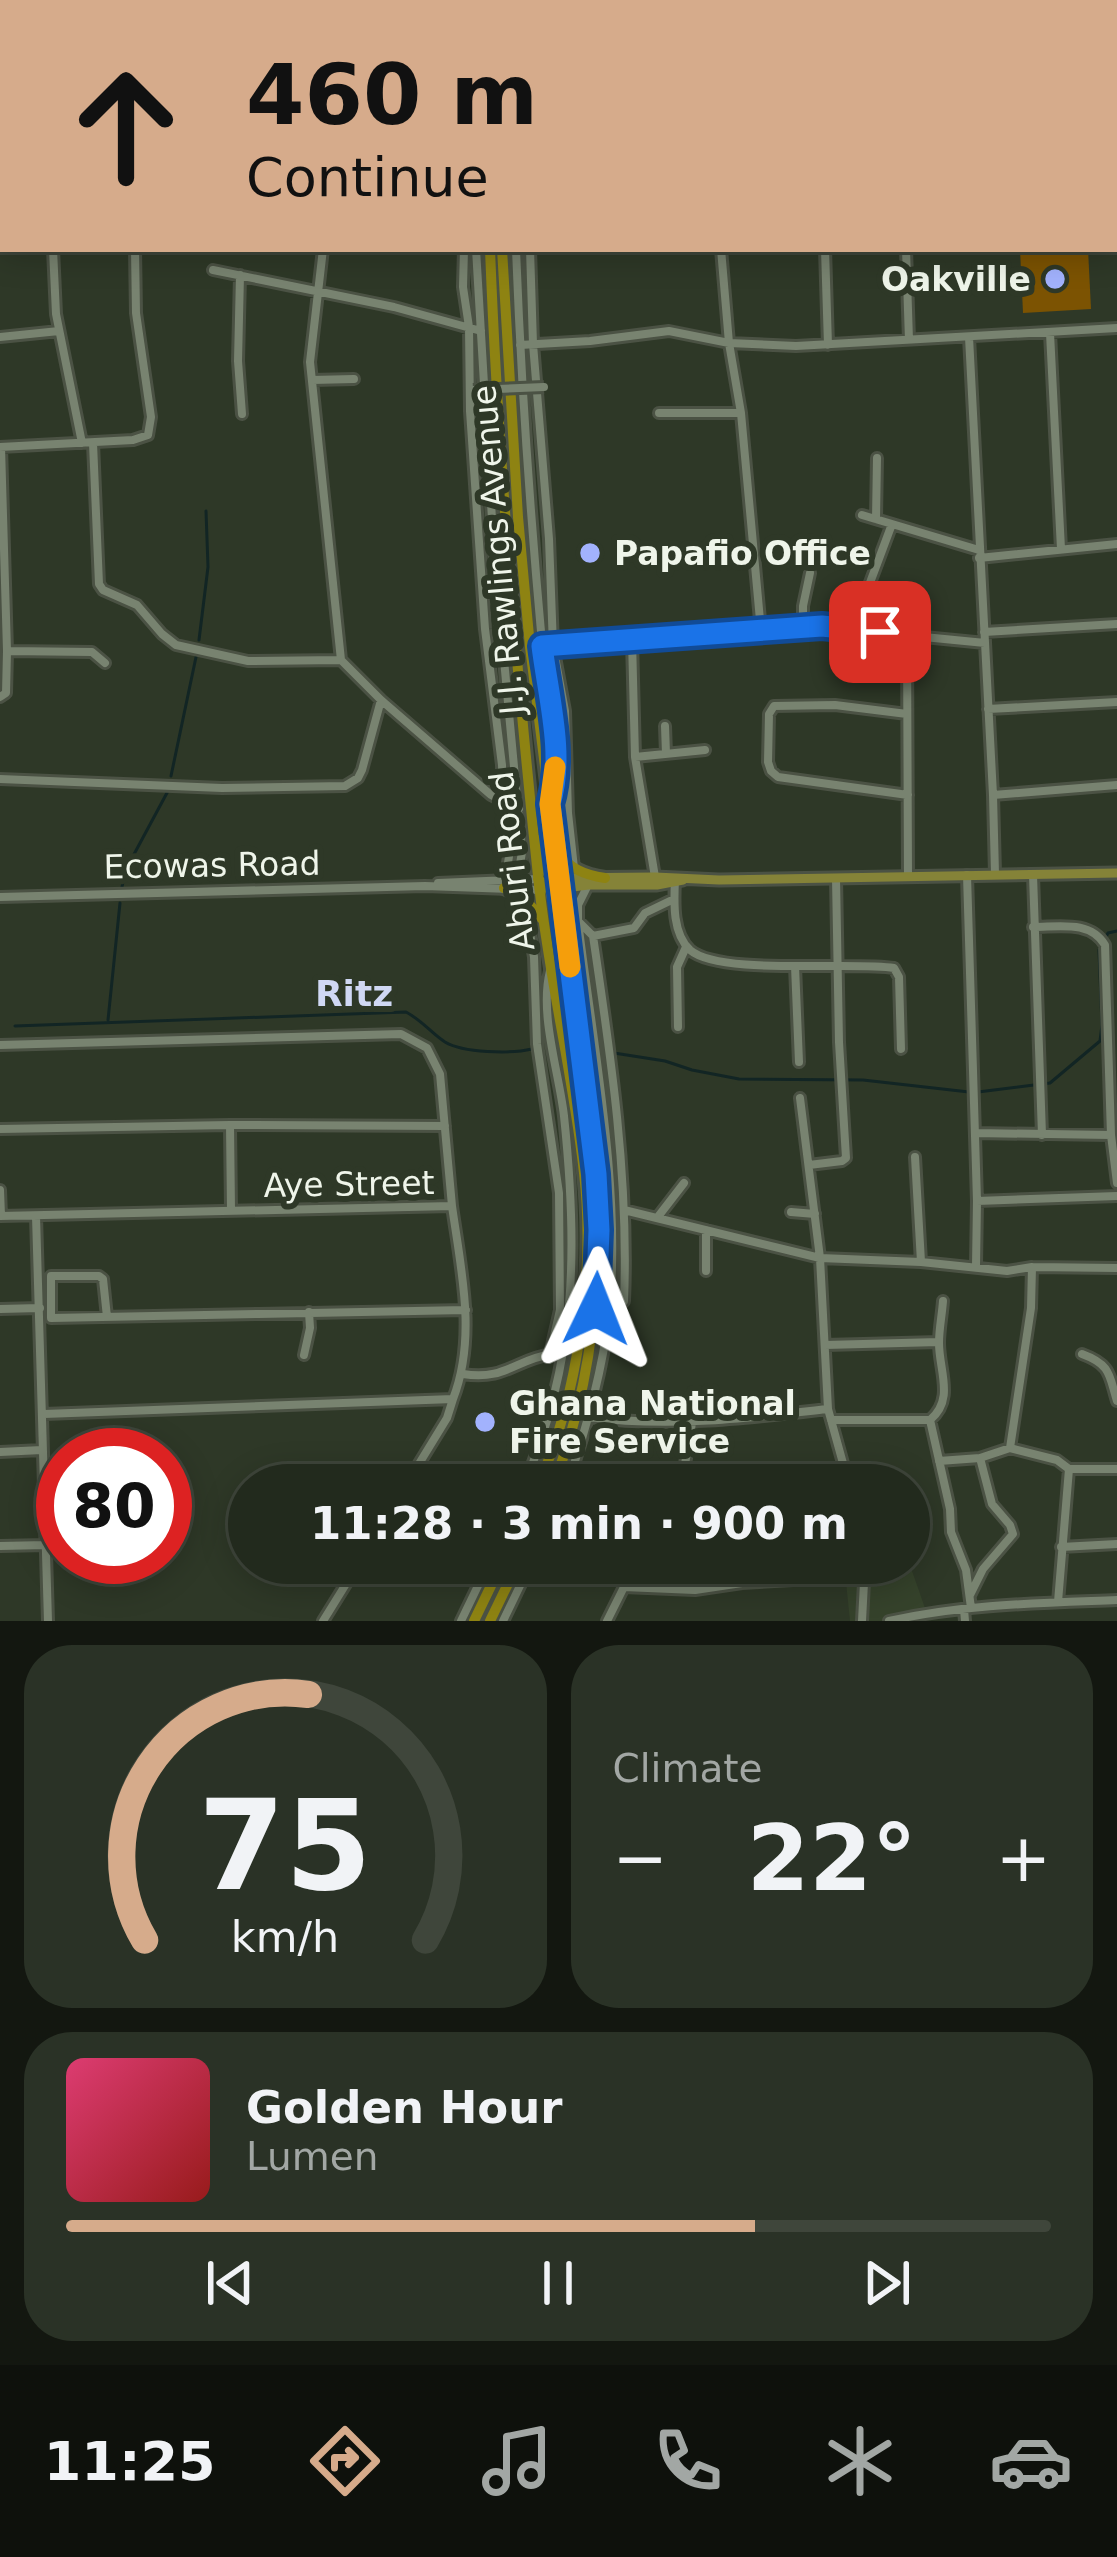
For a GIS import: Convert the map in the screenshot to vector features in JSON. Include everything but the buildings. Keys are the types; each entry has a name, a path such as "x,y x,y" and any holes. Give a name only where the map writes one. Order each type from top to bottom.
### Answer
{"highway":[{"name":"Aburi Road","path":"490,252 509,643 534,836 549,884 545,925 584,1174 587,1229 579,1268"},
{"name":"J.J. Rawlings Avenue","path":"502,252 530,647 555,844 549,884 568,948 597,1132 596,1309 576,1438 563,1464"},
{"path":"555,844 574,868 605,878"},
{"path":"504,883 535,908 545,925"},
{"path":"546,1464 574,1367 584,1307 579,1268"},
{"path":"474,1621 492,1584"},
{"path":"490,1621 508,1584"}],"main road":[{"path":"549,884 1117,873"},
{"path":"549,884 605,878 678,880"}],"street":[{"path":"53,252 53,298 87,443 99,584 137,605 176,645 248,661 341,660"},
{"path":"0,697 6,693 7,651 0,447 148,435 135,252"},
{"path":"323,252 310,343 341,660 502,803 518,809"},
{"path":"464,252 485,629 510,850 504,883"},
{"path":"476,252 522,852 504,883"},
{"path":"516,252 529,418 524,517 555,759 550,804"},
{"path":"530,252 553,646 565,711 574,868"},
{"path":"721,252 761,631"},
{"path":"825,252 828,345"},
{"path":"906,252 909,340"},
{"path":"213,270 320,290 481,331"},
{"path":"240,275 242,414"},
{"path":"520,344 660,332 762,346 828,345 1117,328"},
{"path":"0,337 59,331"},
{"path":"1050,333 1061,549"},
{"path":"969,337 995,874"},
{"path":"312,380 354,379"},
{"path":"473,390 544,387"},
{"path":"659,413 741,413"},
{"path":"472,440 487,439"},
{"path":"876,519 877,458"},
{"path":"862,515 979,554 1117,544"},
{"path":"868,588 892,524"},
{"path":"803,627 810,573"},
{"path":"984,632 1117,624"},
{"path":"542,646 803,627 985,643"},
{"path":"907,635 908,876"},
{"path":"632,640 635,757 655,877"},
{"path":"7,651 92,652 105,663"},
{"path":"0,779 222,788 345,786 362,770 381,700"},
{"path":"988,709 1117,702"},
{"path":"907,714 835,705 775,706 769,714 768,762 778,777 908,795"},
{"path":"665,726 666,754"},
{"path":"635,757 705,750"},
{"path":"993,795 1117,785"},
{"path":"1033,874 1042,1135"},
{"path":"967,875 976,1266"},
{"path":"809,1165 846,1158 836,878"},
{"path":"678,880 676,918 686,946 708,959 795,967 890,966 897,971 901,1049"},
{"name":"Ecowas Road","path":"0,897 549,884"},
{"path":"571,1464 576,1438 589,1417 609,1316 611,1228 597,1132 578,921 578,905 588,885"},
{"path":"524,897 534,957 537,1044 559,1193 560,1310 550,1354"},
{"path":"593,936 634,928 645,913 674,899"},
{"path":"578,921 593,936 618,1127 624,1301"},
{"path":"1034,927 1084,928 1103,940 1117,1183"},
{"path":"678,1027 677,967 686,946"},
{"path":"795,967 799,1062"},
{"path":"0,1045 401,1034 427,1048 440,1074 452,1206"},
{"path":"800,1098 820,1258 828,1409 843,1464"},
{"path":"230,1124 232,1210"},
{"path":"0,1129 446,1126"},
{"path":"975,1132 1111,1135"},
{"path":"916,1157 921,1262"},
{"path":"656,1218 684,1184"},
{"path":"0,1190 0,1216"},
{"path":"977,1201 1117,1196"},
{"name":"Aye Street","path":"0,1216 452,1206 466,1310 463,1374 447,1418 419,1464"},
{"path":"624,1210 820,1258 1006,1271 1117,1268"},
{"path":"791,1212 815,1214"},
{"path":"36,1216 43,1428"},
{"path":"706,1230 706,1271"},
{"path":"1010,1448 1031,1308 1032,1267"},
{"path":"532,1464 550,1414 579,1268"},
{"path":"107,1317 99,1276 51,1276 51,1318 107,1317 309,1312 466,1310"},
{"path":"831,1420 930,1420 941,1410 945,1401 939,1342 943,1301"},
{"path":"0,1309 40,1308"},
{"path":"304,1354 309,1312"},
{"path":"825,1346 939,1342"},
{"path":"463,1374 490,1376 550,1354 563,1355"},
{"path":"1082,1354 1107,1369 1117,1402"},
{"path":"44,1414 453,1399"},
{"path":"589,1417 629,1423 692,1423 828,1409"},
{"path":"930,1420 951,1532 970,1595"},
{"path":"685,1464 692,1423"},
{"path":"939,1461 980,1458 1010,1448 1057,1460 1069,1468 1117,1469"},
{"path":"0,1452 36,1450"},
{"path":"964,1621 983,1569 1013,1534 992,1504 980,1458"},
{"path":"1058,1603 1069,1468"},
{"path":"1061,1547 1117,1544"},
{"path":"0,1546 36,1545"},
{"path":"47,1584 48,1621"},
{"path":"323,1621 346,1584"},
{"path":"461,1621 479,1584"},
{"path":"503,1621 522,1584"},
{"path":"607,1621 626,1584"},
{"path":"624,1587 695,1590 735,1584"},
{"path":"862,1621 864,1584"},
{"path":"889,1621 968,1608 1117,1600"}],"shaded area":[{"name":"Oakville","path":"1020,252 1088,252 1091,309 1023,313"},
{"path":"846,1584 917,1584 926,1611 926,1621 850,1621"}],"waterway":[{"path":"199,640 208,567 206,511"},
{"path":"171,776 196,657"},
{"path":"122,887 125,871 168,791"},
{"path":"108,1020 120,903"},
{"path":"978,1092 1050,1083 1100,1041 1099,950 1108,933 1117,931"},
{"path":"15,1026 406,1012 453,1046 512,1052 532,1049"},
{"path":"614,1053 739,1079 863,1080 969,1092"}],"slow traffic":[{"path":"555,767 550,804 570,967"}],"place":[{"name":"Oakville","path":"1055,279"},
{"name":"Papafio Office","path":"590,553"},
{"name":"Ghana National Fire Service","path":"485,1422"}],"district":[{"name":"Ritz","path":"354,993"}],"route":[{"path":"596,1309 596,1174 550,804 556,778 542,646 822,626 880,632"}]}
